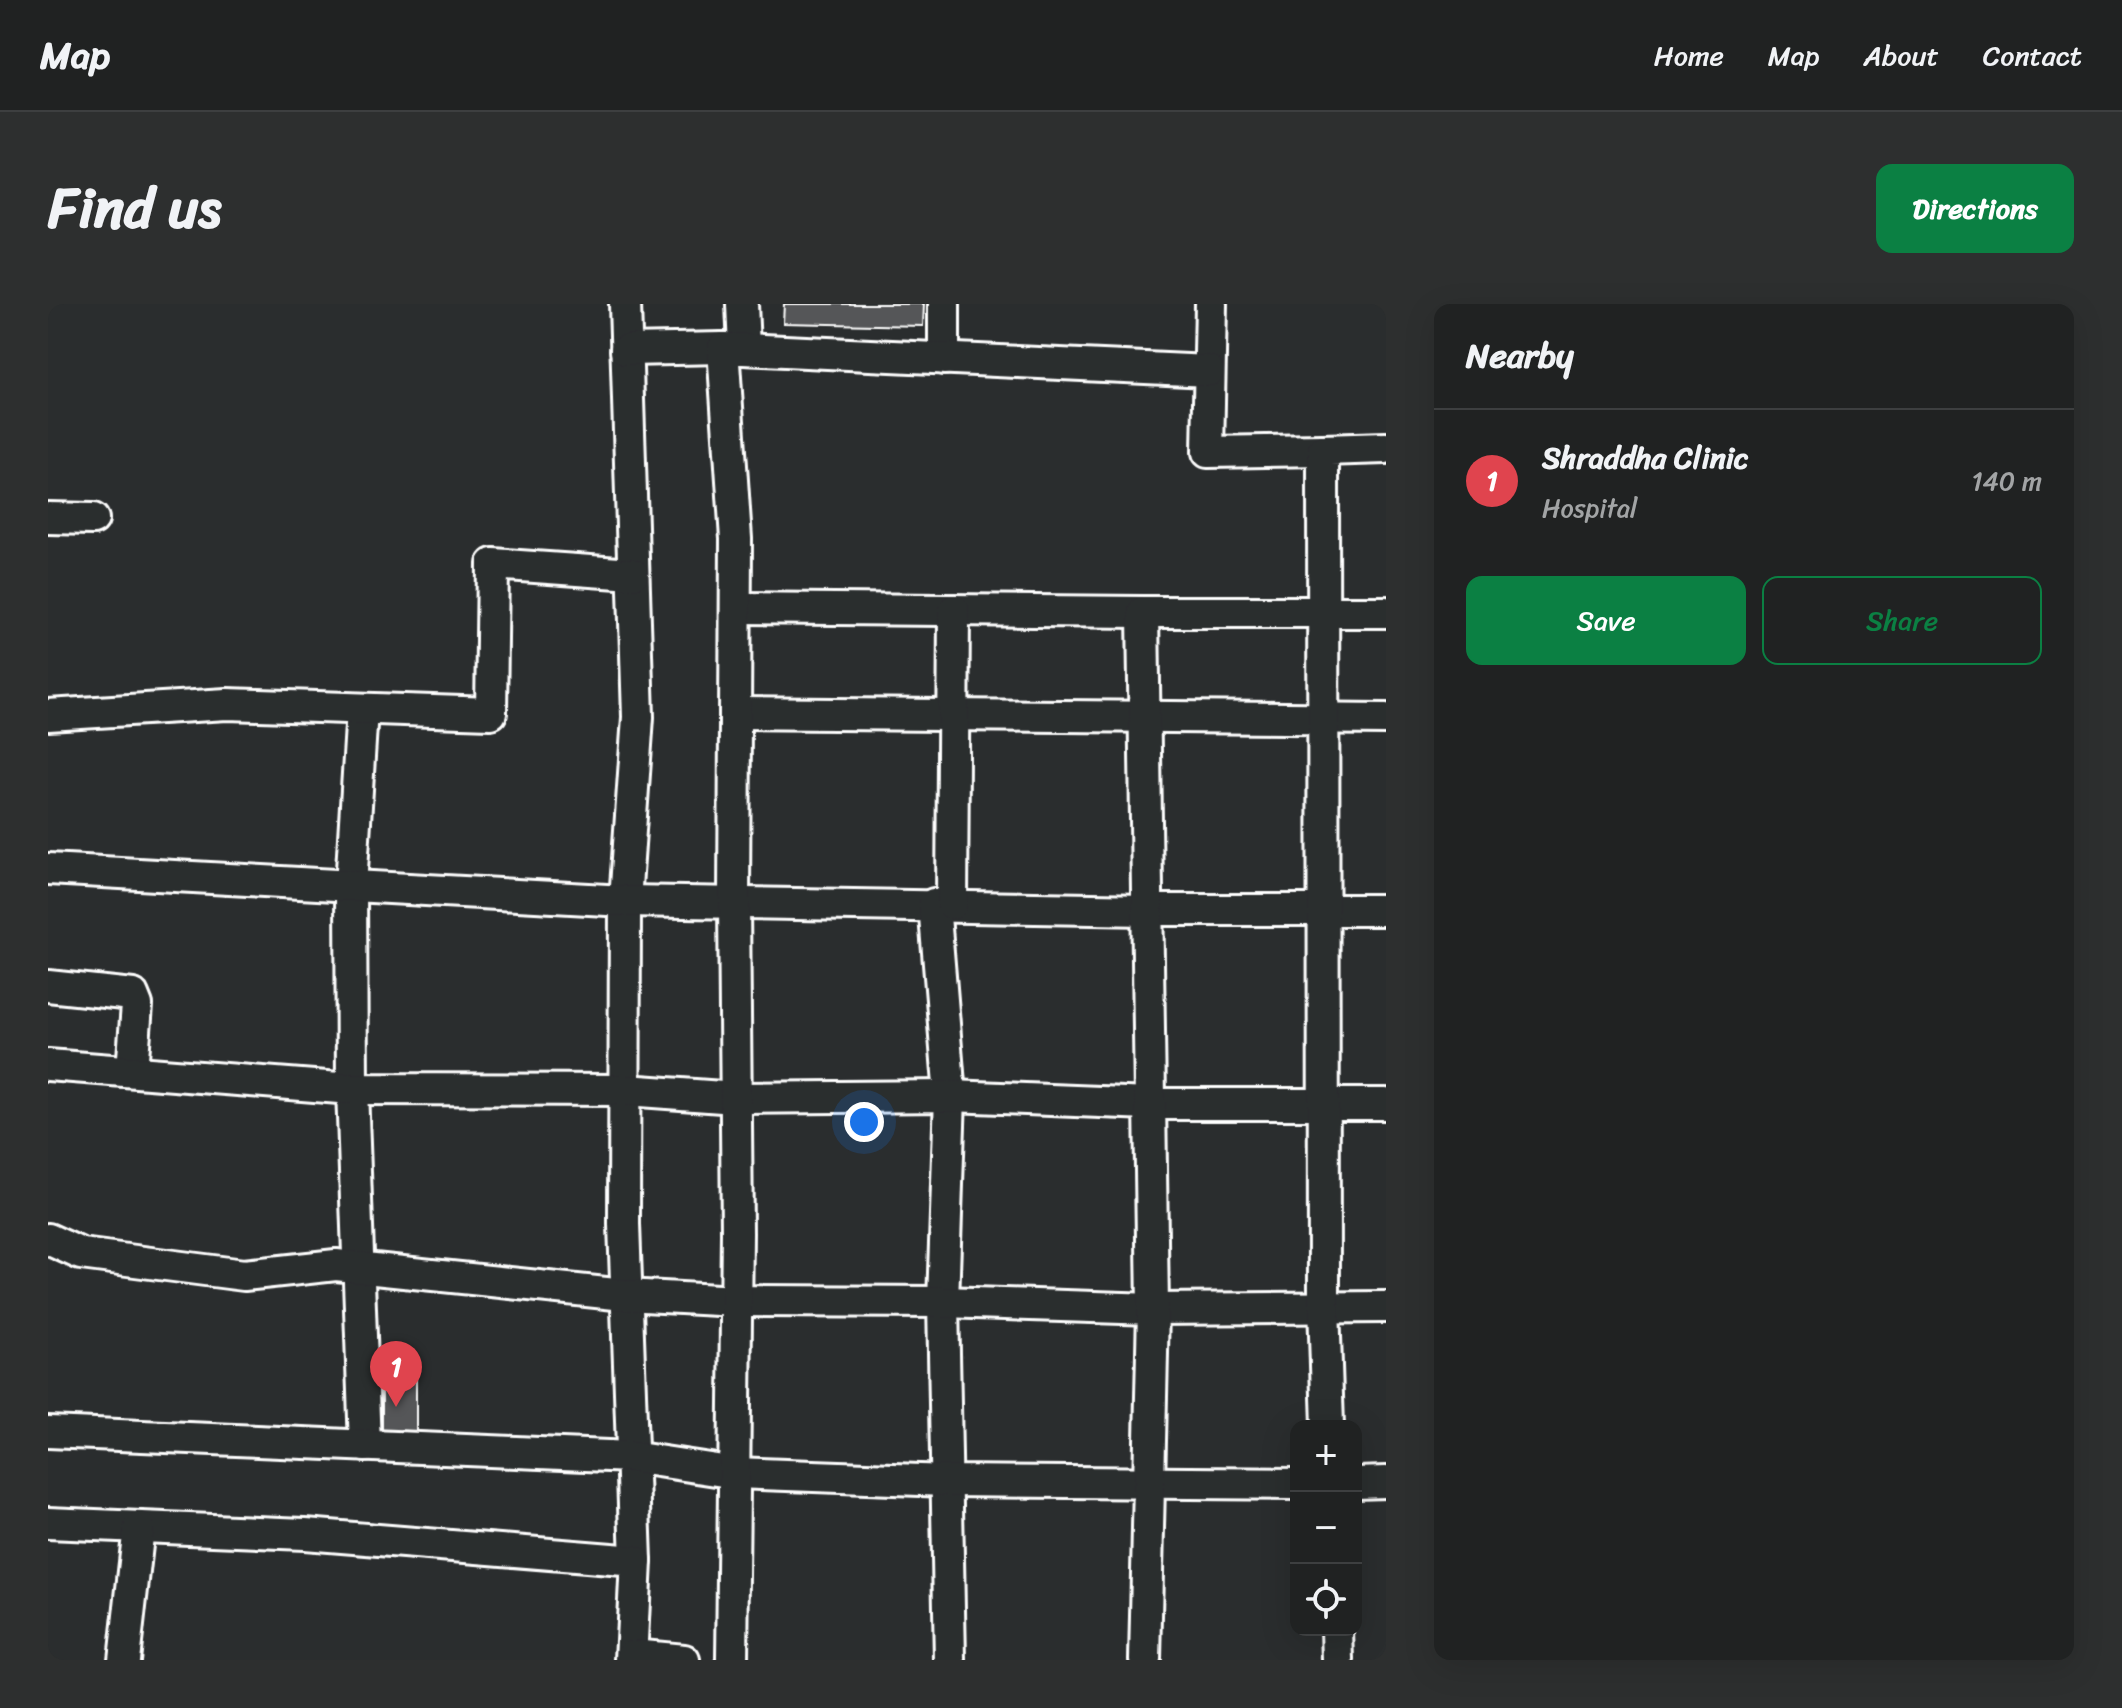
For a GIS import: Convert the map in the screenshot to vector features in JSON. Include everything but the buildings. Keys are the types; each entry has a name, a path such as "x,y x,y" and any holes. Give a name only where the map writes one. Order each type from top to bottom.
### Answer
{"street":[{"path":"625,304 638,717 625,901 625,1295 636,1561 632,1657 684,1660"},
{"path":"732,1660 737,1301 733,348 742,304"},
{"path":"944,304 944,359"},
{"path":"1211,304 1208,452 1386,448"},
{"path":"626,350 733,348 1209,371"},
{"path":"1323,450 1326,908 1324,1305 1328,1420"},
{"path":"48,518 93,519"},
{"path":"48,715 227,704 491,713 493,564 633,574"},
{"path":"736,608 1386,612"},
{"path":"950,1660 943,1302 950,1096 943,904 953,715 954,610"},
{"path":"1143,612 1153,1309 1145,1660"},
{"path":"362,709 351,886 352,1089 361,1268 365,1446"},
{"path":"735,713 1386,719"},
{"path":"48,869 625,901 943,904 1148,910 1386,910"},
{"path":"48,986 126,992 135,998 132,1071"},
{"path":"48,1065 352,1089 626,1090 736,1098 950,1096 1150,1104 1326,1101 1386,1104"},
{"path":"48,1239 81,1254 244,1275 336,1265 625,1295 737,1301 943,1302 1153,1309 1324,1305 1386,1307"},
{"path":"48,1432 631,1457 736,1473 947,1481 1290,1484"},
{"path":"1362,1483 1386,1482"},
{"path":"48,1523 305,1534 636,1561"},
{"path":"124,1660 139,1527"},
{"path":"1337,1636 1338,1660"}],"place":[{"name":"Shraddha Clinic","path":"396,1407"}]}
